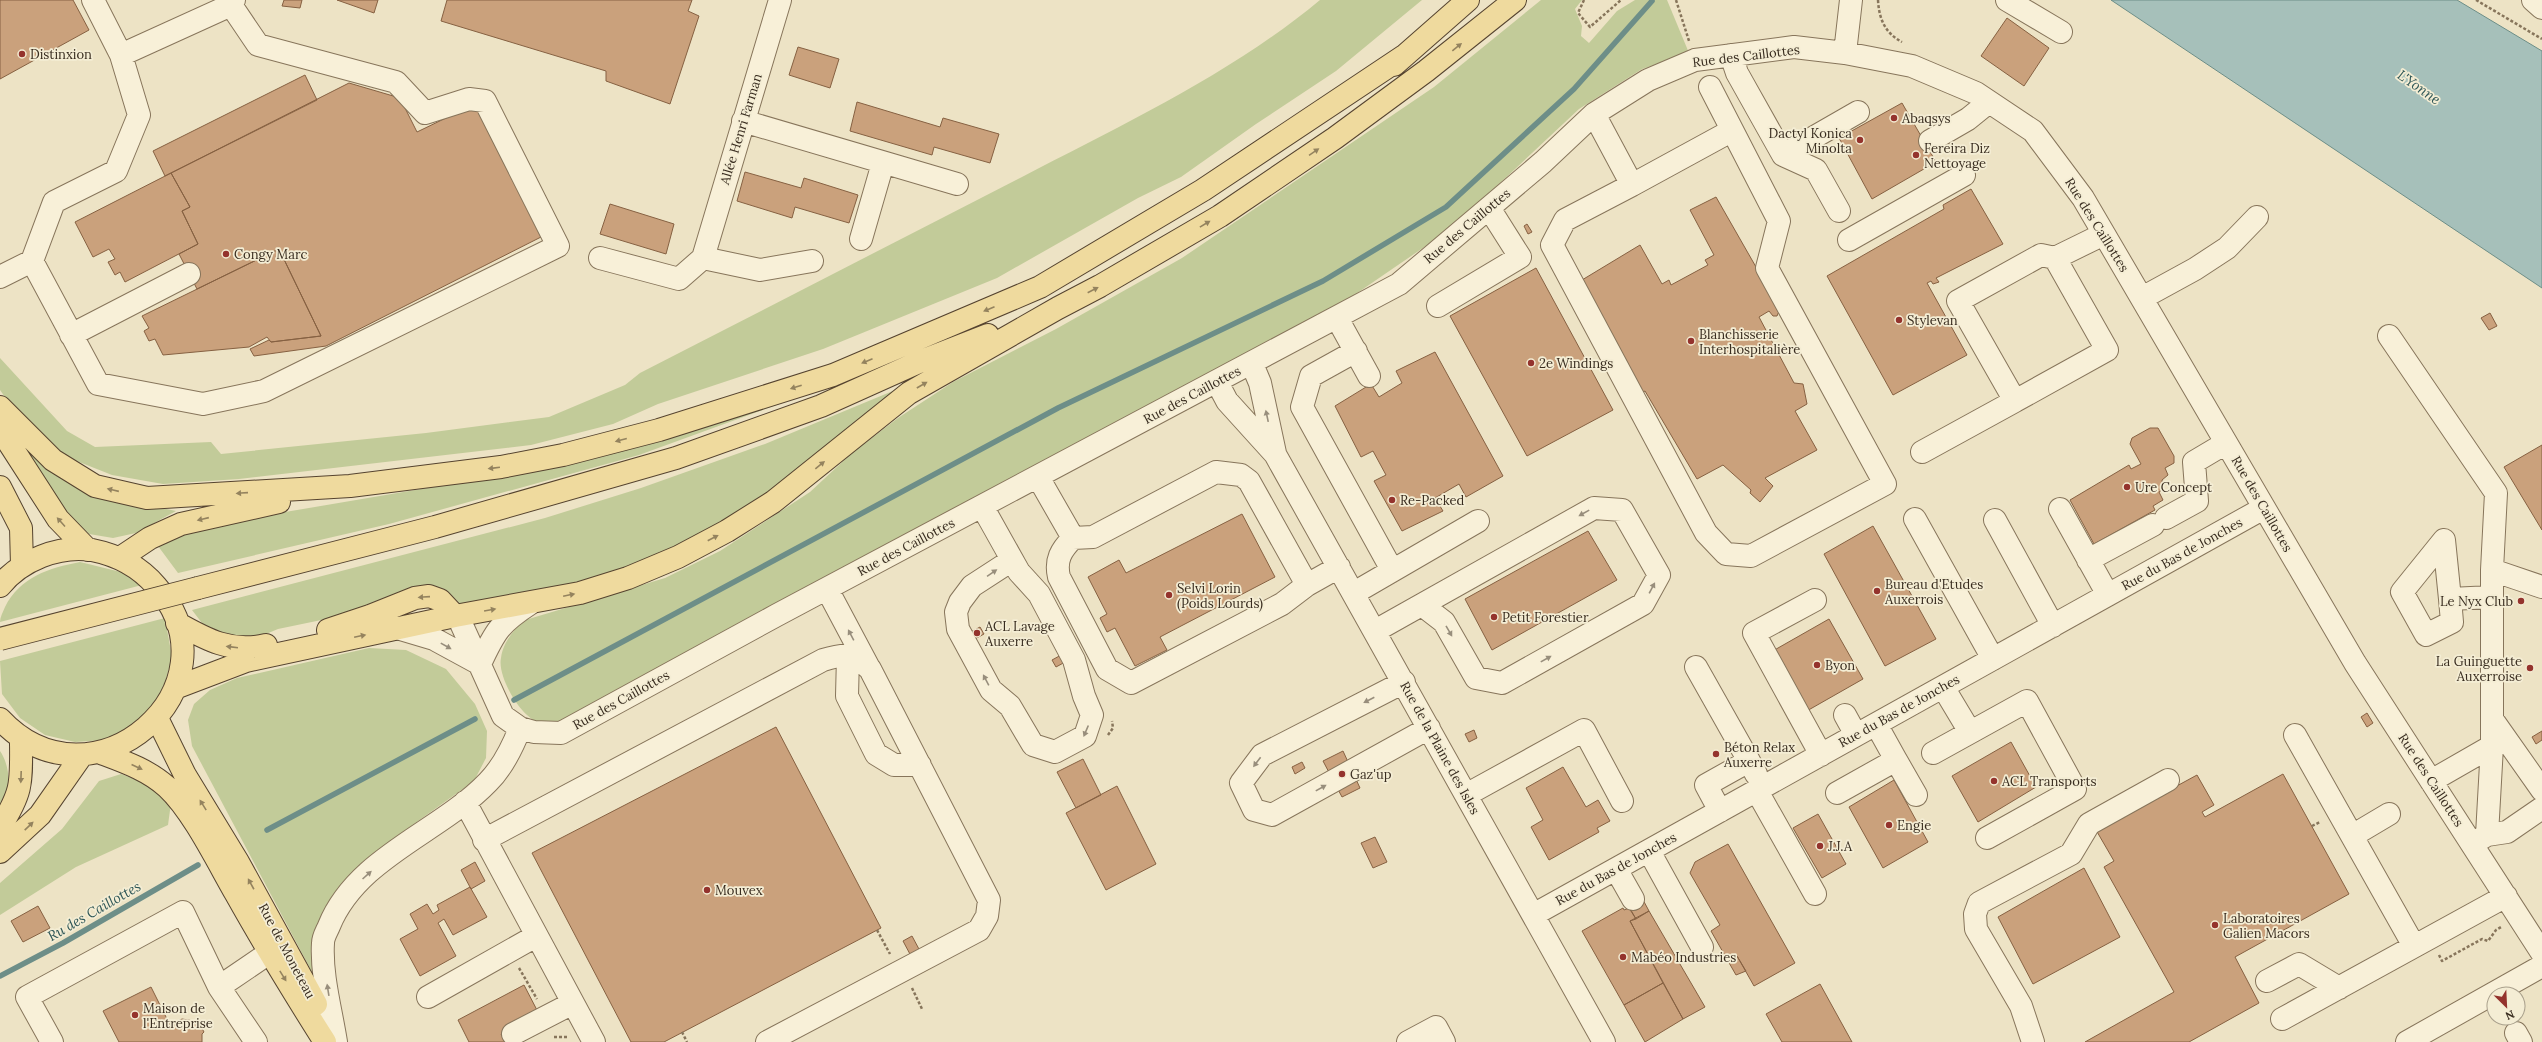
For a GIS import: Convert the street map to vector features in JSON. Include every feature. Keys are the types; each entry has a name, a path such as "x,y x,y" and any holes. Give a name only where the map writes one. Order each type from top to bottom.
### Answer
{"main road":[{"path":"919,362 1090,273 1210,200 1342,108 1468,0"},
{"path":"175,688 246,661 455,616 531,603 580,592 628,578 678,557 727,531 773,502 909,393 1058,308 1100,286 1220,216 1329,142 1426,71 1514,0"},
{"path":"0,407 54,460 95,486 147,498 350,486 500,467 563,455 658,430 833,375 1040,287 1203,190 1404,56"},
{"path":"0,639 458,521 676,458 821,406 919,362 1058,308"},
{"path":"0,428 58,519 88,550"},
{"path":"120,558 150,538 180,524 350,486"},
{"path":"0,487 21,528 22,566"},
{"path":"0,586 22,566 42,556 65,550 88,550 120,558 145,574 165,596 177,623 181,645 181,659 175,688 157,718 141,734 122,745 92,754 40,815 0,852"},
{"path":"177,623 213,643 232,648 257,647 336,628 415,598 429,596 440,600 455,616"},
{"path":"157,718 216,842 230,866 269,953 325,1042"},
{"path":"0,719 21,738 40,748 61,754 92,754 139,767 168,788 185,810 216,842"},
{"path":"0,827 19,795 21,781 21,738"},
{"name":"Rue de Moneteau","path":"230,866 292,958 336,1042"}],"street":[{"path":"0,277 32,262 54,202 116,171 139,115 121,55 93,0"},
{"name":"Allée Henri Farman","path":"703,258 780,0"},
{"path":"1845,53 1851,0"},
{"path":"2007,0 2061,32"},
{"path":"2533,0 2542,8"},
{"path":"32,262 98,384 203,404 264,391 558,246 485,101 469,99 426,113 396,82 258,45 233,2 121,55"},
{"name":"Rue des Caillottes","path":"455,616 480,664 502,716 520,728 534,732 561,733 827,588 1252,364 1399,284 1543,162 1594,114 1648,80 1695,60 1731,55 1794,47 1845,53 1912,66 1976,93 2033,131 2083,198 2355,663 2431,781 2480,840 2506,896 2542,953"},
{"path":"1731,55 1737,73 1783,155 1816,170 1839,211"},
{"path":"1710,87 1731,131 1779,221 1767,268 1885,484 1750,556 1726,554 1706,532 1552,245 1565,220 1731,131"},
{"path":"1930,141 1968,119 1989,102"},
{"path":"1783,155 1858,112"},
{"path":"1594,114 1632,185"},
{"path":"744,121 957,184"},
{"path":"861,239 883,162"},
{"path":"1849,240 1964,175"},
{"path":"1438,306 1520,257 1489,208"},
{"path":"2142,298 2195,269 2227,248 2257,217"},
{"path":"2015,401 1958,301 2041,255 2055,258 2104,234"},
{"path":"600,258 679,279 703,258 760,270 812,261"},
{"path":"1922,452 2107,350 2055,258"},
{"path":"71,335 189,274"},
{"path":"1337,318 1369,376"},
{"path":"2389,336 2496,493 2492,570 2492,746 2480,840 2507,832 2542,808"},
{"path":"1356,351 1311,376 1302,407 1392,570"},
{"name":"Rue de la Plaine des Isles","path":"1252,364 1260,383 1275,454"},
{"name":"Rue de la Plaine des Isles","path":"1216,382 1227,401 1275,454 1354,592 1604,1042"},
{"path":"2088,560 2197,501 2194,462 2226,443"},
{"path":"1307,585 1249,482 1241,475 1228,472 1216,472 1093,537 1073,538 1064,546 1056,564 1059,577 1107,670 1131,683 1282,604 1307,585 1339,567"},
{"path":"1038,477 1073,538"},
{"path":"982,506 1016,566 1039,594 1074,660 1084,696 1092,715 1085,736 1055,752 1033,745 1010,706 991,690 958,629 956,612 960,602 972,586 1016,566"},
{"path":"1375,631 1594,508 1622,510 1659,575 1643,604 1502,683 1476,678 1444,622 1422,605"},
{"name":"Rue du Bas de Jonches","path":"1533,915 2264,508"},
{"path":"2060,509 2108,595"},
{"path":"1915,519 1993,659"},
{"path":"1995,520 2053,626"},
{"path":"1354,592 1478,521"},
{"path":"2492,570 2542,587"},
{"path":"766,1042 980,930 988,916 990,900 827,588"},
{"path":"2450,599 2492,597"},
{"path":"1815,600 1754,634 1821,755"},
{"path":"397,628 434,639 480,664 493,634 500,625 531,603"},
{"path":"484,840 823,660 842,654 857,658 870,669"},
{"path":"848,656 847,696 876,754 894,766 920,765"},
{"path":"1696,667 1749,762 1760,789 1815,894"},
{"path":"1404,682 1262,755 1241,783 1254,810 1272,815 1429,728"},
{"path":"1943,687 1970,732"},
{"path":"1933,753 2026,701 2075,789 1988,838"},
{"path":"1845,714 1856,735"},
{"path":"2492,719 2542,790"},
{"path":"1876,724 1916,795"},
{"path":"336,1042 324,965 323,941 333,917 349,893 369,873 465,802 488,782 515,743 520,728"},
{"path":"1466,795 1584,730 1622,801"},
{"path":"2295,735 2414,946"},
{"path":"2431,781 2492,746"},
{"path":"1837,793 1896,760"},
{"path":"1720,811 1706,785 1749,762"},
{"path":"2032,1042 2021,1006 1976,929 1974,914 1979,903 2071,854 2089,824 2168,780"},
{"path":"465,802 484,840 594,1042"},
{"path":"2352,836 2389,814"},
{"path":"1648,851 1702,947"},
{"path":"1616,869 1633,899"},
{"path":"2282,1019 2506,896"},
{"path":"52,1042 27,997 183,912 219,987 256,1042"},
{"path":"428,997 536,936"},
{"path":"219,987 269,953"},
{"path":"2267,981 2299,964 2339,988"},
{"path":"2407,1042 2542,966"},
{"path":"513,1034 573,1004"},
{"path":"1408,1042 1436,1027 1444,1042"}],"path":[{"path":"1584,0 1578,13 1590,27 1621,0"},
{"path":"1676,0 1695,60"},
{"path":"2476,0 2542,39"},
{"path":"2436,950 2442,961 2482,939 2488,941 2496,930 2503,926"},
{"path":"682,1032 687,1042"}],"green space":[{"path":"1320,0 1422,0 1336,71 1256,124 1181,177 1138,198 997,278 823,349 658,404 613,424 531,445 239,479 163,484 112,475 64,456 7,400 0,390 0,358 67,431 95,447 211,442 221,454 426,433 549,417 625,385 640,373 1138,117 1213,75 1286,27"},
{"path":"1541,0 1582,0 1575,9 1582,26 1581,36 1589,43 1617,11 1635,0 1667,0 1689,53 1642,69 1579,109 1452,228 1347,300 1058,453 569,722 538,722 524,712 517,704 506,685 501,666 501,658 511,634 522,621 665,578 720,551 810,492 852,453 898,418 953,382 1056,329 1182,258 1434,87"},
{"path":"840,382 639,455 389,524 178,573 158,546 197,529 250,518 474,480"},
{"path":"900,388 748,511 646,563 573,588 461,605 446,590 432,587 382,604 368,605 331,618 278,629 254,639 225,639 205,627 192,610 545,518 641,488 765,444"},
{"path":"25,447 124,500 176,511 136,533 113,538 89,534 70,518 24,452"},
{"path":"80,562 125,573 142,585 0,622 1,616 11,597 27,581 57,567"},
{"path":"165,618 172,657 162,694 138,723 105,740 75,742 45,735 20,718 2,694 0,661"},
{"path":"369,648 406,650 446,669 475,704 487,731 486,758 474,781 418,821 361,867 328,910 321,989 192,746 188,720 194,704 210,690 237,678"},
{"path":"0,751 6,764 9,779 7,795 0,807"},
{"path":"121,774 153,786 171,803 168,825 76,867 0,915 0,883 62,829 99,781"}],"water":[{"name":"L'Yonne","path":"2111,0 2457,0 2542,51 2542,288"}],"building":[{"name":"Distinxion","path":"0,0 73,0 89,30 0,79"},
{"path":"284,0 302,0 300,8 282,6"},
{"path":"337,0 378,0 374,13"},
{"path":"447,0 692,0 688,11 699,16 670,104 606,81 606,71 441,21"},
{"path":"2007,18 2049,48 2024,86 1981,56"},
{"path":"798,47 839,59 830,88 789,75"},
{"path":"305,75 317,100 165,176 153,151"},
{"path":"349,83 400,98 417,132 479,102 543,236 326,346 254,356 250,349 269,340 271,342 321,336 279,249 197,289 179,254 198,244 182,211 190,207 171,173"},
{"path":"857,102 940,127 943,118 999,134 990,163 934,147 932,155 850,131"},
{"path":"1902,103 1936,162 1872,199 1839,138"},
{"path":"745,172 801,188 804,178 858,195 849,223 795,207 792,218 737,201"},
{"path":"171,173 190,207 182,211 198,244 125,282 120,272 115,275 108,262 115,259 109,249 93,257 75,222"},
{"name":"Stylevan","path":"1971,189 2003,244 1936,278 1939,282 1933,284 1931,281 1927,283 1967,355 1893,395 1827,276 1944,209 1943,205"},
{"name":"Blanchisserie Interhospitalière","path":"1716,197 1780,309 1777,316 1773,316 1769,311 1759,317 1794,383 1803,384 1807,404 1795,411 1817,450 1765,478 1773,486 1760,502 1750,493 1751,490 1723,465 1697,479 1645,391 1641,393 1582,280 1640,245 1662,284 1669,280 1671,285 1708,265 1705,260 1714,255 1690,210"},
{"path":"610,204 674,224 666,254 600,234"},
{"path":"1527,224 1532,232 1528,234 1524,226"},
{"path":"279,249 321,336 271,342 267,337 249,347 163,355 155,339 149,341 144,331 149,328 142,316"},
{"name":"2e Windings","path":"1536,268 1613,410 1527,456 1450,316"},
{"path":"2490,313 2497,326 2489,330 2481,318"},
{"path":"1435,352 1503,476 1466,497 1459,484 1435,498 1443,511 1402,531 1374,481 1386,475 1373,451 1361,457 1335,406 1371,384 1379,397 1402,383 1396,371"},
{"name":"Ure Concept","path":"2150,428 2158,428 2174,456 2174,463 2165,468 2168,475 2162,480 2163,489 2159,492 2163,500 2153,506 2155,510 2094,544 2070,500 2129,465 2131,469 2141,464 2130,444 2132,438"},
{"path":"2542,445 2542,530 2504,467"},
{"name":"Selvi Lorin (Poids Lourds)","path":"1242,514 1275,577 1160,637 1167,650 1135,666 1115,628 1107,632 1100,618 1107,614 1088,577 1119,560 1126,573"},
{"name":"Bureau d'Etudes Auxerrois","path":"1873,526 1936,639 1885,666 1824,554"},
{"path":"1588,531 1617,580 1492,650 1465,599"},
{"name":"Byon","path":"1829,619 1863,679 1805,712 1771,652"},
{"name":"ACL Lavage Auxerre","path":"980,627 984,634 973,640 969,633"},
{"name":"ACL Lavage Auxerre","path":"1063,654 1067,661 1056,667 1052,660"},
{"path":"2367,713 2373,723 2367,727 2361,717"},
{"name":"Mouvex","path":"776,727 881,928 664,1042 631,1042 532,853"},
{"path":"1474,730 1477,738 1469,742 1465,734"},
{"path":"2542,731 2542,740 2536,744 2532,737"},
{"name":"ACL Transports","path":"2011,742 2036,787 1978,822 1952,776"},
{"name":"Gaz'up","path":"1343,751 1360,788 1342,797 1323,761"},
{"path":"1083,759 1101,795 1076,808 1057,772"},
{"path":"1302,762 1305,768 1295,774 1292,767"},
{"path":"1563,767 1586,807 1598,800 1610,821 1597,828 1599,832 1549,860 1531,827 1543,820 1526,788"},
{"name":"Laboratoires Galien Macors","path":"2283,774 2349,894 2235,957 2259,1003 2189,1042 2085,1042 2174,992 2104,867 2114,861 2096,830 2197,775 2214,805 2202,812 2205,817"},
{"name":"Engie","path":"1894,780 1928,842 1883,868 1849,807"},
{"path":"1117,786 1156,864 1106,890 1066,813"},
{"name":"J.J.A","path":"1818,814 1846,864 1822,878 1793,828"},
{"path":"1375,837 1387,862 1373,868 1361,843"},
{"path":"1728,844 1795,963 1754,986 1737,956 1728,961 1711,931 1720,925 1690,873 1695,862"},
{"path":"475,862 485,881 471,889 461,870"},
{"path":"2084,868 2120,937 2033,984 1998,917"},
{"path":"470,887 487,917 453,935 444,919 438,923 456,956 420,976 400,939 418,929 410,914 427,904 433,914 439,910 437,905"},
{"path":"1642,898 1649,911 1636,919 1628,905"},
{"path":"38,906 50,928 23,942 11,921"},
{"name":"Mabéo Industries","path":"1623,908 1624,910 1629,908 1636,919 1630,921 1663,983 1624,1005 1582,931"},
{"path":"1649,911 1705,1007 1683,1019 1630,921"},
{"path":"912,936 920,951 911,956 903,941"},
{"path":"1737,956 1746,971 1736,975 1728,961"},
{"path":"1663,983 1683,1019 1645,1042 1624,1005"},
{"path":"1820,984 1852,1042 1782,1042 1766,1014"},
{"path":"524,985 539,1014 501,1034 506,1042 469,1042 458,1020"},
{"name":"Maison de l'Entreprise","path":"151,987 170,1025 182,1019 194,1021 196,1024 199,1023 204,1032 202,1034 202,1042 119,1042 103,1011"}],"waterway":[{"path":"514,700 1058,408 1323,281 1446,207 1574,89 1652,1"},
{"path":"267,830 475,719"},
{"name":"Ru des Caillottes","path":"0,976 63,943 198,865"}],"place":[{"name":"Distinxion","path":"22,54"},
{"name":"Abaqsys","path":"1894,118"},
{"name":"Dactyl Konica Minolta","path":"1860,140"},
{"name":"Fereira Diz Nettoyage","path":"1916,155"},
{"name":"Congy Marc","path":"226,254"},
{"name":"Stylevan","path":"1899,320"},
{"name":"Blanchisserie Interhospitalière","path":"1691,341"},
{"name":"2e Windings","path":"1531,363"},
{"name":"Ure Concept","path":"2127,487"},
{"name":"Re-Packed","path":"1392,500"},
{"name":"Bureau d'Etudes Auxerrois","path":"1877,591"},
{"name":"Selvi Lorin (Poids Lourds)","path":"1169,595"},
{"name":"Le Nyx Club","path":"2521,601"},
{"name":"Petit Forestier","path":"1494,617"},
{"name":"ACL Lavage Auxerre","path":"977,633"},
{"name":"Byon","path":"1817,665"},
{"name":"La Guinguette Auxerroise","path":"2530,668"},
{"name":"Béton Relax Auxerre","path":"1716,754"},
{"name":"Gaz'up","path":"1342,774"},
{"name":"ACL Transports","path":"1994,781"},
{"name":"Engie","path":"1889,825"},
{"name":"J.J.A","path":"1820,846"},
{"name":"Mouvex","path":"707,890"},
{"name":"Laboratoires Galien Macors","path":"2215,925"},
{"name":"Mabéo Industries","path":"1623,957"},
{"name":"Maison de l'Entreprise","path":"135,1015"}]}
